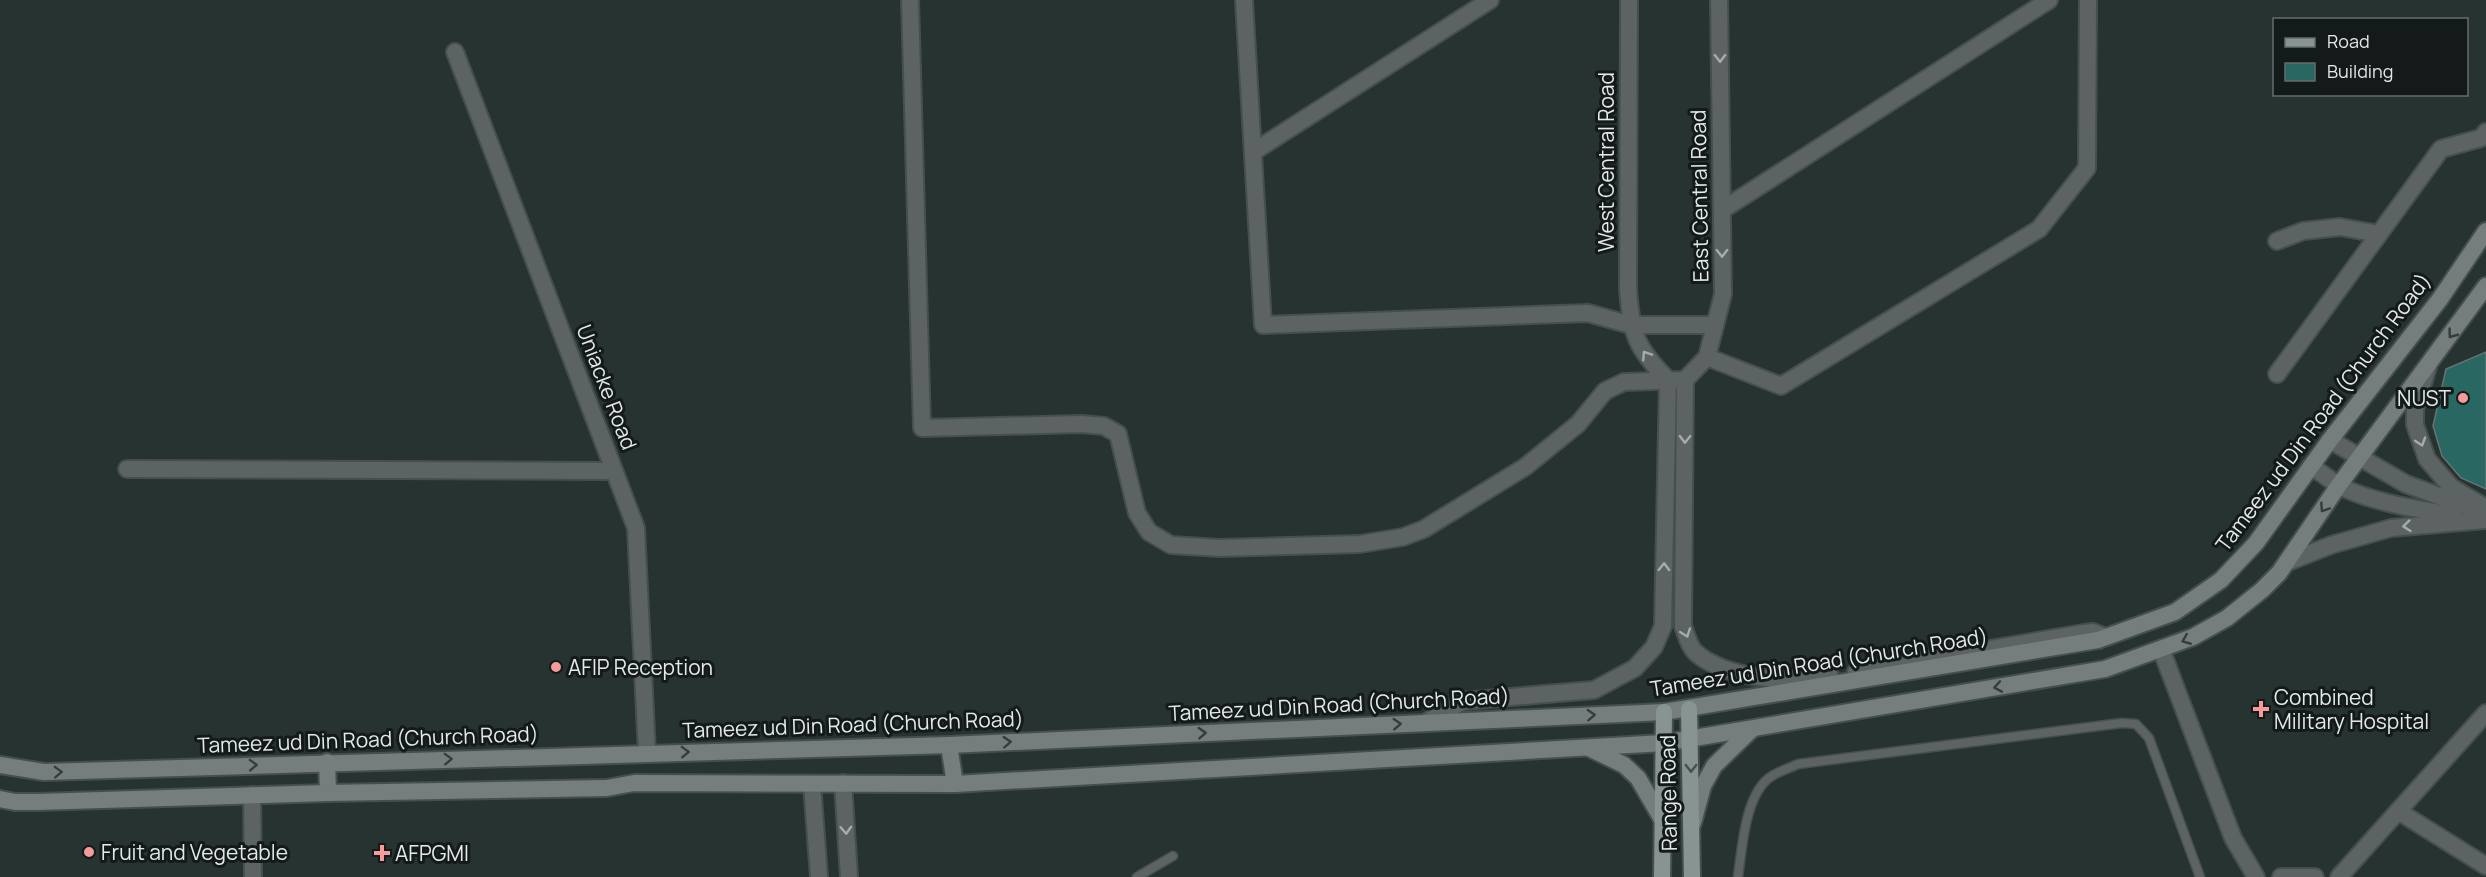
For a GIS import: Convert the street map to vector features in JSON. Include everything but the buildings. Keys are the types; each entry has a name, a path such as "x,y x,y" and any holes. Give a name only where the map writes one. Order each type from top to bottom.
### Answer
{"main road":[{"name":"Tameez ud Din Road (Church Road)","path":"0,765 44,772 948,745 1664,712 2105,637 2175,612 2221,580 2256,543 2330,440 2440,299 2486,231"},
{"path":"0,799 37,802 328,793 607,788 634,783 955,784 1664,743 2105,669 2193,637 2227,618 2262,590 2288,562 2339,485 2486,286"},
{"name":"Range Road","path":"1689,709 1692,877"},
{"path":"1662,877 1664,712"},
{"path":"1691,828 1703,786 1714,766 1751,730"},
{"path":"948,745 955,784"},
{"path":"1587,747 1624,765 1638,778 1663,821"},
{"path":"327,762 328,793"}],"street":[{"path":"910,0 922,428 1081,424 1104,426 1118,434 1137,513 1149,532 1171,544 1220,548 1360,544 1403,537 1424,529 1515,473 1578,424 1605,391 1624,382 1685,380 1683,626 1693,651 1726,669 1766,678 1813,679 2084,633 2093,632 2105,637"},
{"path":"1253,152 1490,0"},
{"name":"West Central Road","path":"1630,0 1628,289 1631,325 1645,357 1668,380"},
{"name":"East Central Road","path":"1685,380 1707,357 1723,294 1719,0"},
{"path":"1722,210 2049,0"},
{"path":"1707,357 1781,386 2039,229 2087,168 2088,0"},
{"path":"1242,3 1263,325 1588,313 1631,325 1715,325"},
{"name":"Uniacke Road","path":"455,52 636,528 647,753"},
{"path":"2277,374 2441,149 2481,138 2486,132"},
{"path":"2277,241 2303,231 2340,227 2379,234"},
{"path":"2428,366 2415,409 2415,425 2427,459 2451,487 2486,511"},
{"path":"1425,723 1463,701 1594,690 1635,668 1654,647 1663,626 1668,380"},
{"path":"2330,440 2406,484 2486,511"},
{"path":"2311,466 2339,485 2408,507 2486,519"},
{"path":"127,469 614,471"},
{"path":"2288,562 2331,545 2391,528 2486,519"},
{"path":"2161,649 2233,838 2256,877"},
{"path":"2339,877 2486,713"},
{"path":"843,783 849,877"},
{"path":"812,784 819,877"},
{"path":"252,795 253,877"},
{"path":"2398,811 2486,866"},
{"path":"2281,877 2315,877"}],"lane":[{"path":"1738,877 1744,828 1754,798 1770,776 1798,764 2122,723 2136,724 2150,738 2200,877"},
{"path":"1137,877 1173,856"}],"place":[{"name":"NUST","path":"2463,398"},
{"name":"AFIP Reception","path":"556,667"},
{"name":"Combined Military Hospital","path":"2261,709"},
{"name":"Fruit and Vegetable","path":"89,852"},
{"name":"AFPGMI","path":"382,853"}]}
